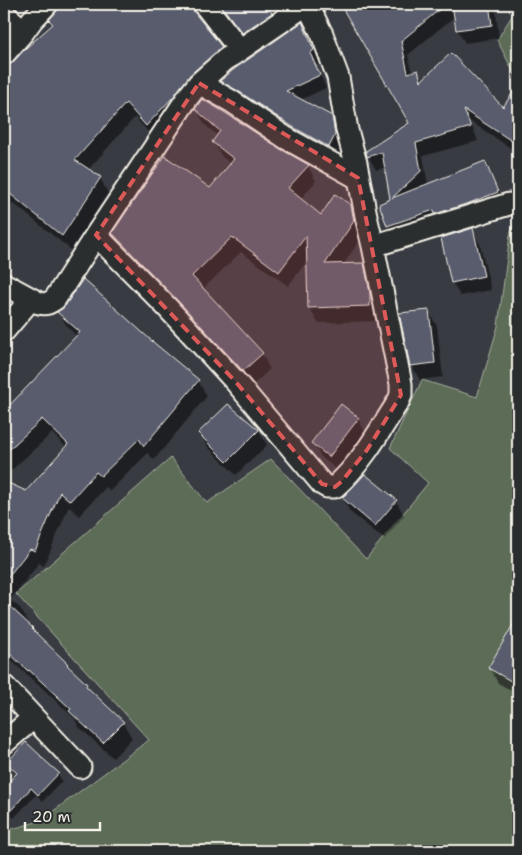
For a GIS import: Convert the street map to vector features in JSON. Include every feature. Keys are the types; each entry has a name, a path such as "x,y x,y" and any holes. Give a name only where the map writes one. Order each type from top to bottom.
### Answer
{"street":[{"path":"4,54 47,4"},
{"path":"204,4 240,50"},
{"path":"4,284 39,303 46,304 54,299 96,235 188,97 199,83 217,66 307,4 322,34 338,77 347,130 400,377 401,395 398,402 368,450 342,481 335,487 327,487 322,484 236,381 96,235"},
{"path":"4,14 24,31"},
{"path":"199,83 231,101 286,138 358,178"},
{"path":"373,246 509,204"},
{"path":"4,331 31,299"},
{"path":"4,686 80,767"},
{"path":"4,743 33,718"}],"highlighted area":[{"path":"199,83 358,178 401,395 367,450 342,481 335,487 322,484 235,381 96,235"}],"green space":[{"path":"518,6 518,81 497,40"},
{"path":"518,213 518,851 4,851 4,830 40,821 149,740 16,594 171,458 207,503 271,459 366,559 428,483 390,448 422,380 477,397 498,326 510,235"}],"building":[{"path":"59,4 192,4 194,12 222,47 191,74 174,96 146,126 126,103 75,160 101,177 62,236 4,189 4,68 13,62 53,24 49,20 56,12"},
{"path":"220,4 264,4 272,13 242,33"},
{"path":"340,4 446,4 401,41 408,73 418,70 421,81 451,53 503,107 518,85 518,145 464,110 471,127 416,143 421,171 392,198 485,161 498,192 435,214 434,210 387,226 379,204 390,199 382,152 367,157 366,151 409,123"},
{"path":"452,4 489,4 492,25 456,30"},
{"path":"302,22 314,50 310,53 320,75 286,91 332,116 335,135 329,147 293,127 220,81"},
{"path":"202,99 309,165 288,188 321,215 335,194 351,205 354,221 325,264 364,263 370,292 370,306 308,308 306,236 279,272 232,237 192,276 263,353 243,371 112,233 165,156 210,188 234,159 212,142 220,131 195,109"},
{"path":"473,228 484,276 451,283 441,238"},
{"path":"83,279 153,342 199,380 144,446 139,439 101,476 96,472 70,501 60,492 35,551 30,549 4,582 4,481 26,491 68,444 42,419 4,454 4,411 80,332 57,312 65,306"},
{"path":"429,310 435,363 410,366 399,313"},
{"path":"228,404 259,430 227,462 198,433"},
{"path":"341,404 359,418 329,457 311,443"},
{"path":"365,474 397,500 375,526 341,497"},
{"path":"4,601 68,664 87,684 86,686 124,722 103,743 69,711 71,709 4,648"},
{"path":"518,616 518,685 488,668"},
{"path":"26,742 59,773 38,795 31,788 4,818 4,787 17,773 6,763"}]}
